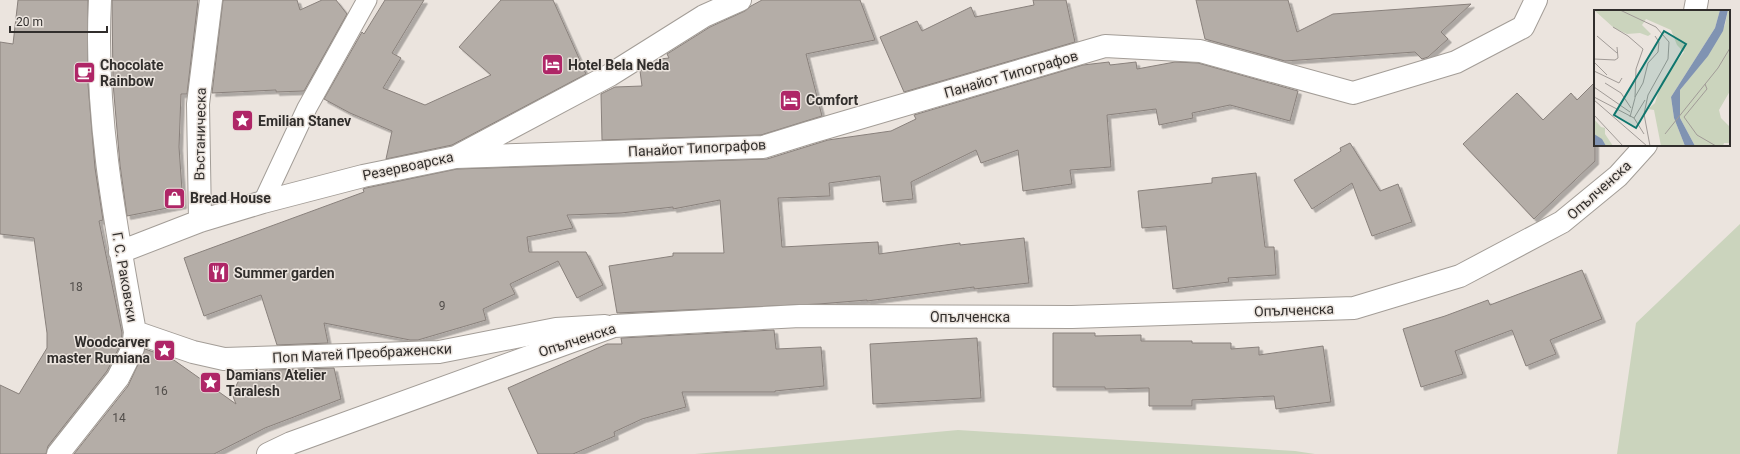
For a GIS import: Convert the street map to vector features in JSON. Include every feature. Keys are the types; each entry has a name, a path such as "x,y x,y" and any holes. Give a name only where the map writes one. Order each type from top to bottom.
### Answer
{"street":[{"name":"Г. С. Раковски","path":"100,0 98,39 102,126 115,222 135,332"},
{"name":"Въстаническа","path":"200,222 198,104 211,0"},
{"path":"263,202 307,108 367,0"},
{"name":"Резервоарска","path":"120,252 200,222 263,202 363,176 456,157 610,75 704,16 740,0"},
{"name":"Панайот Типографов","path":"456,157 763,148 808,133 1105,46 1200,51 1353,93 1456,62 1523,27 1536,0"},
{"path":"1695,10 1697,0"},
{"name":"Опълченска","path":"268,454 298,441 614,326 800,316 1072,317 1354,308 1460,276 1562,222 1618,176 1645,146"},
{"name":"Поп Матей Преображенски","path":"135,332 193,352 224,359 438,352 556,329 614,326"},
{"path":"58,454 118,378 133,348 135,332"}],"green space":[{"path":"1740,224 1740,454 1617,454 1636,323"},
{"path":"958,430 1295,451 1315,454 695,454"}],"building":[{"path":"18,0 88,0 88,84 95,168 103,220 99,221 122,333 121,344 107,371 48,446 46,454 0,454 0,385 19,394 47,348 47,333 34,238 0,234 0,42 13,44"},
{"path":"112,0 198,0 187,94 181,94 179,147 183,205 127,216 120,165 113,83"},
{"path":"223,0 297,0 300,10 322,0 336,0 347,14 304,91 276,92 276,90 212,93"},
{"path":"385,0 424,0 392,53 401,58 383,88 425,105 491,75 459,47 501,0 553,0 586,74 452,145 386,159 392,131 350,113 324,99 362,32 364,34"},
{"path":"762,0 860,0 875,40 806,54 822,116 761,135 602,140 601,94 615,87 642,86 640,71 660,59 669,58 667,54 710,27 745,11"},
{"path":"1033,0 1066,0 1075,42 904,92 880,37 917,21 922,31 971,7 975,17 1034,5"},
{"path":"1196,0 1288,0 1297,32 1333,14 1471,4 1441,32 1448,39 1428,57 1422,59 1415,52 1285,61 1205,39"},
{"path":"1109,62 1110,65 1136,62 1137,69 1175,62 1198,63 1298,91 1290,121 1230,105 1192,113 1193,118 1159,125 1156,109 1107,115 1111,167 1070,170 1072,184 1023,191 1018,150 981,163 976,150 911,182 913,199 883,202 880,176 829,183 830,196 778,198 782,247 878,242 879,254 960,243 960,245 1024,238 1029,283 974,289 974,287 867,301 617,313 609,266 673,256 673,253 724,253 720,200 673,209 673,207 621,213 567,215 573,228 527,237 529,252 586,252 603,285 577,298 558,261 510,284 515,294 483,309 486,320 418,340 410,340 324,323 328,343 277,345 261,295 204,316 184,258 364,192 363,189 366,188 457,169 767,159 828,140 891,131 916,119 914,115 1083,65"},
{"path":"1594,83 1595,161 1534,219 1463,144 1517,93 1543,120 1571,93 1577,100"},
{"path":"1350,143 1380,191 1398,184 1412,222 1372,236 1352,183 1312,209 1294,180 1341,151 1340,148"},
{"path":"1256,173 1265,247 1274,247 1276,275 1228,278 1229,282 1173,289 1166,226 1142,228 1138,191 1212,183 1212,178"},
{"path":"1582,270 1602,319 1550,340 1556,354 1526,366 1512,330 1455,351 1463,374 1421,387 1403,329 1445,316 1488,300 1490,305"},
{"path":"774,330 776,349 821,347 824,386 775,392 682,392 686,407 642,419 614,432 615,436 573,454 538,454 508,388 607,344 622,344 621,338"},
{"path":"1053,333 1095,333 1095,336 1141,335 1141,341 1231,343 1231,349 1259,347 1259,355 1323,346 1331,402 1276,409 1274,396 1192,400 1192,406 1149,406 1149,388 1105,389 1105,387 1053,387"},
{"path":"977,338 981,398 873,404 870,344"},
{"path":"145,349 171,358 236,404 232,394 242,374 273,370 334,368 341,399 265,428 214,454 74,454 128,386"}],"place":[{"name":"Hotel Bela Neda","path":"553,65"},
{"name":"Chocolate Rainbow","path":"84,73"},
{"name":"Comfort","path":"790,100"},
{"name":"Emilian Stanev","path":"242,121"},
{"name":"Bread House","path":"175,198"},
{"name":"Summer garden","path":"218,273"},
{"name":"Woodcarver master Rumiana","path":"165,350"},
{"name":"Damians Atelier Taralesh","path":"210,383"}]}
